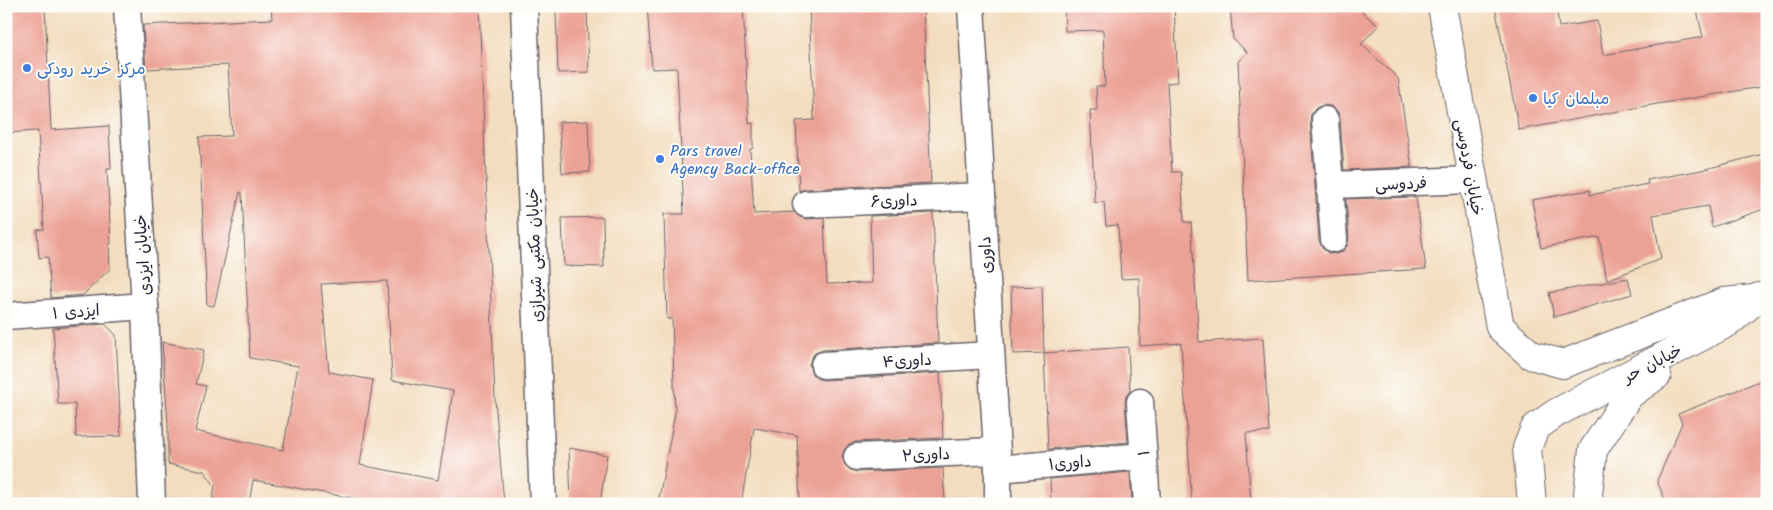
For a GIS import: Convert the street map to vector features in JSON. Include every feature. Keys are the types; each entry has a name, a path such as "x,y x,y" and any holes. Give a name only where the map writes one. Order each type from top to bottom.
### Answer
{"street":[{"name":"خیابان ایزدی","path":"127,6 145,306 152,504"},
{"name":"خیابان مکتبی شیرازی","path":"524,6 543,504"},
{"name":"داوری","path":"971,6 998,504"},
{"name":"خیابان فردوسی","path":"1442,6 1500,327 1531,355 1563,364 1724,302 1761,296"},
{"path":"1326,120 1334,239"},
{"name":"فردوسی","path":"1330,185 1472,180"},
{"name":"داوری۶","path":"806,204 982,196"},
{"name":"خیابان حر","path":"1532,504 1527,448 1535,428 1556,413 1729,322 1761,296"},
{"name":"ایزدی ۱","path":"6,316 145,306"},
{"path":"1589,504 1588,494 1593,450 1629,395 1729,322"},
{"name":"داوری۴","path":"824,365 990,355"},
{"name":"۱","path":"1140,402 1147,504"},
{"name":"داوری۱","path":"997,460 1143,456"},
{"name":"داوری۲","path":"857,457 997,460"}],"building":[{"path":"6,6 45,6 51,130 109,126 111,169 107,169 111,244 109,244 110,269 83,295 51,298 48,257 39,258 37,230 44,229 38,131 6,133"},
{"path":"271,6 479,6 495,399 504,504 384,504 253,480 249,504 212,504 215,486 204,471 168,464 168,424 162,342 204,350 196,384 206,386 195,431 283,450 298,366 250,358 242,193 240,192 214,306 207,305 199,137 232,136 228,65 146,69 143,25 272,19","holes":["387,281 392,380 453,391 438,480 360,465 373,380 329,372 321,284"]},
{"path":"647,6 743,6 749,124 753,123 753,148 750,149 754,214 794,212 806,219 824,218 827,284 872,283 870,216 933,213 938,343 823,350 815,353 809,365 812,374 818,379 825,380 940,373 943,438 856,442 849,444 844,450 842,457 845,465 857,472 943,468 945,504 800,504 797,435 754,428 741,504 658,504 675,413 672,319 667,319 664,214 684,214 677,68 652,69"},
{"path":"809,6 923,6 931,183 805,189 799,191 796,121 814,120"},
{"path":"1064,6 1174,6 1178,82 1167,83 1172,172 1181,172 1184,222 1191,222 1199,342 1263,338 1269,432 1246,433 1251,504 1192,504 1181,343 1140,346 1139,278 1121,279 1118,225 1106,226 1104,202 1095,203 1090,110 1097,110 1096,86 1105,86 1103,30 1065,31"},
{"path":"1230,6 1356,6 1378,26 1361,44 1398,78 1412,167 1344,170 1338,112 1331,106 1323,105 1316,108 1311,114 1310,121 1319,240 1322,248 1328,253 1336,254 1342,252 1347,246 1349,238 1346,199 1416,197 1426,269 1248,280 1238,62 1247,52 1233,39"},
{"path":"1495,6 1556,6 1559,27 1597,21 1603,55 1703,37 1696,6 1767,6 1767,86 1651,105 1519,130"},
{"path":"587,10 589,72 558,73 556,11"},
{"path":"588,121 590,172 562,173 559,122"},
{"path":"1767,153 1767,208 1712,227 1708,206 1653,215 1661,259 1607,280 1599,237 1541,248 1532,200 1590,190 1590,195 1648,184 1647,180 1702,170"},
{"path":"603,217 604,267 564,266 562,218"},
{"path":"1628,278 1632,294 1554,317 1549,293"},
{"path":"1042,286 1044,353 1013,354 1011,287"},
{"path":"105,324 116,335 121,436 76,437 75,404 58,404 53,328"},
{"path":"1128,347 1130,391 1126,396 1125,403 1128,442 1048,449 1044,353"},
{"path":"1767,378 1767,504 1667,504 1657,481 1682,423 1678,414"},
{"path":"569,448 607,455 600,504 571,504"},
{"path":"1130,472 1132,504 1051,504 1050,479"}],"place":[{"name":"مرکز خرید رودکی","path":"27,68"},
{"name":"مبلمان کیا","path":"1533,98"},
{"name":"Pars travel Agency Back-office","path":"660,159"}]}
